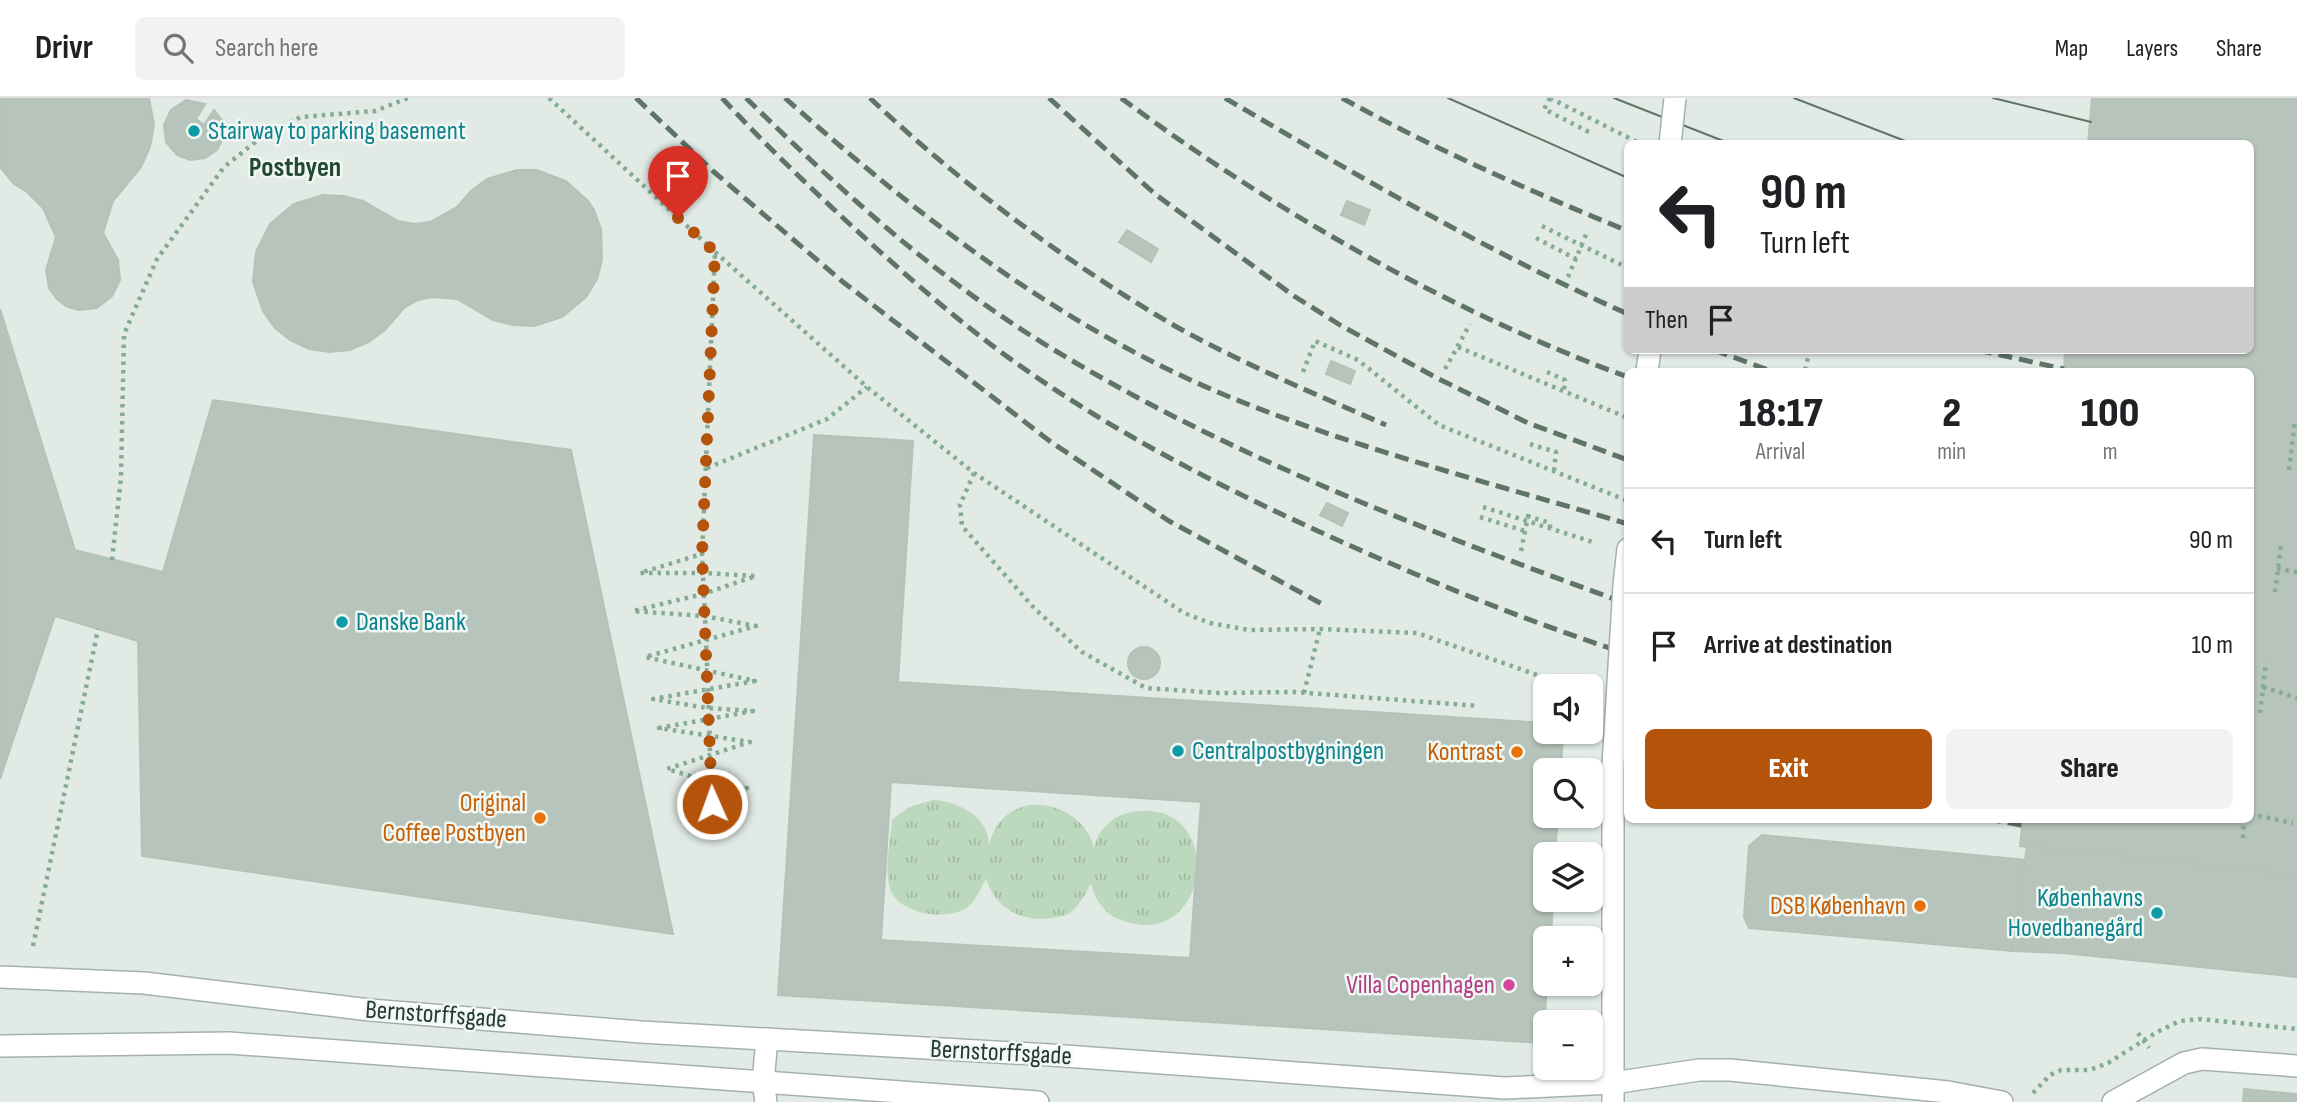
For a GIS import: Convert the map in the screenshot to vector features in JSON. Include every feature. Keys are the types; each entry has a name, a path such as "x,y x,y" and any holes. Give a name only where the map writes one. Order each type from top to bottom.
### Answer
{"street":[{"path":"1670,140 1675,98"},
{"path":"1613,1092 1613,765 1624,597"},
{"name":"Bernstorffsgade","path":"0,977 144,983 370,1010 641,1032 1051,1055 1505,1088 1613,1092 1699,1070 1731,1070 1948,1092 2002,1102"},
{"path":"765,1092 767,1039"},
{"name":"Bernstorffsgade","path":"0,1046 229,1043 765,1092 1038,1102"},
{"path":"2113,1102 2184,1063 2202,1059 2297,1066"}],"path":[{"path":"114,551 112,560 121,477 124,334 157,259 224,167 264,135 301,117 375,111 408,98"},
{"path":"549,98 715,252 867,387 974,473 1184,613 1210,623 1249,630 1320,629 1417,633 1535,674"},
{"path":"1589,132 1544,109 1550,98 1633,140"},
{"path":"1542,226 1624,266"},
{"path":"1567,276 1588,230"},
{"path":"1536,238 1576,259"},
{"path":"702,554 640,573 702,573 756,576 703,594 633,611 704,616 756,626 705,640 645,657 706,670 755,681 707,688 653,699 707,708 753,712 708,719 659,728 709,735 750,742 710,756 667,769 711,782 747,788 712,804 711,782 710,756 709,735 708,719 707,708 707,688 706,670 705,640 704,616 703,594 702,573 702,554 715,252"},
{"path":"1445,369 1470,324"},
{"path":"1303,372 1315,341 1358,360 1439,425 1624,499"},
{"path":"1458,347 1624,416"},
{"path":"1548,372 1565,380 1564,392"},
{"path":"706,468 827,419 867,387"},
{"path":"2289,470 2295,445 2295,420"},
{"path":"1530,444 1556,452 1554,471"},
{"path":"974,473 960,505 962,526 1034,608 1082,652 1146,688 1219,693 1304,693 1479,706"},
{"path":"1483,506 1624,550"},
{"path":"1521,551 1528,514 1550,523 1550,528"},
{"path":"1480,517 1525,531"},
{"path":"2275,592 2281,545"},
{"path":"2277,569 2297,572"},
{"path":"27,977 98,629"},
{"path":"1304,693 1320,629"},
{"path":"2260,713 2266,662"},
{"path":"2263,687 2297,698"},
{"path":"2254,815 2293,823"},
{"path":"2243,838 2244,823"}],"green space":[{"path":"933,800 952,803 970,812 983,825 989,844 998,824 1010,813 1024,807 1053,807 1067,813 1079,822 1094,848 1101,831 1114,819 1131,812 1150,811 1174,819 1189,835 1197,857 1196,880 1187,902 1171,918 1148,925 1119,919 1109,913 1097,900 1091,883 1075,908 1068,914 1057,917 1029,918 1011,911 996,898 986,879 972,903 961,911 939,915 915,911 896,899 891,891 888,865 892,820 909,807"}],"building":[{"path":"0,98 149,98 154,125 150,147 141,167 113,201 103,233 118,260 120,280 112,296 97,308 78,310 66,306 49,288 46,270 56,237 43,208 27,192 14,184 0,167"},
{"path":"2092,98 2297,98 2297,875 2020,846 2023,823 2254,823 2254,368 2064,368 2065,354 2254,354 2254,140 2088,140"},
{"name":"Stairway to parking basement","path":"186,100 205,104 196,119 204,125 214,110 224,123 224,137 217,150 205,158 190,160 177,155 166,142 164,125 171,110"},
{"path":"517,170 537,170 566,181 588,201 601,229 602,260 597,279 586,297 562,317 534,326 513,325 493,320 457,299 433,297 418,300 404,308 385,330 369,342 350,350 330,352 309,349 290,340 275,328 263,311 253,282 256,252 270,224 294,204 323,195 343,196 363,201 398,221 414,224 430,222 457,207 471,191 487,179"},
{"path":"1347,201 1370,210 1364,225 1341,215"},
{"path":"1127,230 1158,249 1151,262 1119,242"},
{"name":"Danske Bank","path":"0,309 75,550 163,572 213,400 571,450 673,934 142,856 138,641 55,616 0,779"},
{"path":"1331,361 1355,371 1350,384 1326,374"},
{"name":"Centralpostbygningen","path":"814,435 913,441 898,682 1533,722 1533,744 1562,744 1562,758 1533,758 1533,828 1557,828 1556,842 1533,842 1533,912 1552,912 1552,926 1533,926 1533,996 1546,996 1545,1010 1533,1010 1533,1042 778,995","holes":["891,782 1201,802 1190,958 881,940"]},
{"path":"1327,503 1348,513 1342,526 1320,515"},
{"path":"1144,647 1155,652 1160,663 1155,674 1144,679 1133,674 1128,663 1133,652"},
{"path":"1762,835 2026,860 2012,951 1749,928 1744,917 1749,846"},
{"name":"Københavns Hovedbanegård","path":"2027,846 2297,875 2297,977 2063,953 2012,951"},
{"path":"2244,1089 2297,1094 2297,1102 2243,1102"}],"tram line":[{"path":"1448,98 1624,176"},
{"path":"1614,98 1721,140"},
{"path":"1794,98 1903,140"},
{"path":"1993,98 2091,122"}],"railway":[{"path":"636,98 714,172 843,282 1051,442 1169,521 1322,604"},
{"path":"722,98 817,194 964,324 1000,352 1093,414 1210,479 1331,537 1478,600 1624,653"},
{"path":"746,98 847,193 917,253 991,309 1100,377 1246,452 1321,485 1474,547 1624,603"},
{"path":"785,98 886,184 990,264 1101,334 1159,365 1220,393 1320,431 1624,523"},
{"path":"870,98 977,191 1016,221 1135,302 1227,353 1386,425"},
{"path":"1049,98 1155,194 1294,296 1340,325 1435,377 1528,423 1624,459"},
{"path":"1121,98 1239,179 1365,255 1496,322 1624,375"},
{"path":"1225,98 1474,239 1624,312"},
{"path":"1342,98 1483,169 1624,229"},
{"path":"1725,354 1763,368"},
{"path":"1996,354 2059,368"},
{"path":"2010,823 2022,825"}],"place":[{"name":"Stairway to parking basement","path":"194,131"},
{"name":"Danske Bank","path":"342,622"},
{"name":"Centralpostbygningen","path":"1178,751"},
{"name":"Kontrast","path":"1517,752"},
{"name":"Original Coffee Postbyen","path":"540,818"},
{"name":"DSB København","path":"1920,906"},
{"name":"Københavns Hovedbanegård","path":"2157,913"},
{"name":"Villa Copenhagen","path":"1509,985"}],"district":[{"name":"Postbyen","path":"295,167"}],"route":[{"path":"678,218 715,252 702,554 712,804"}]}
